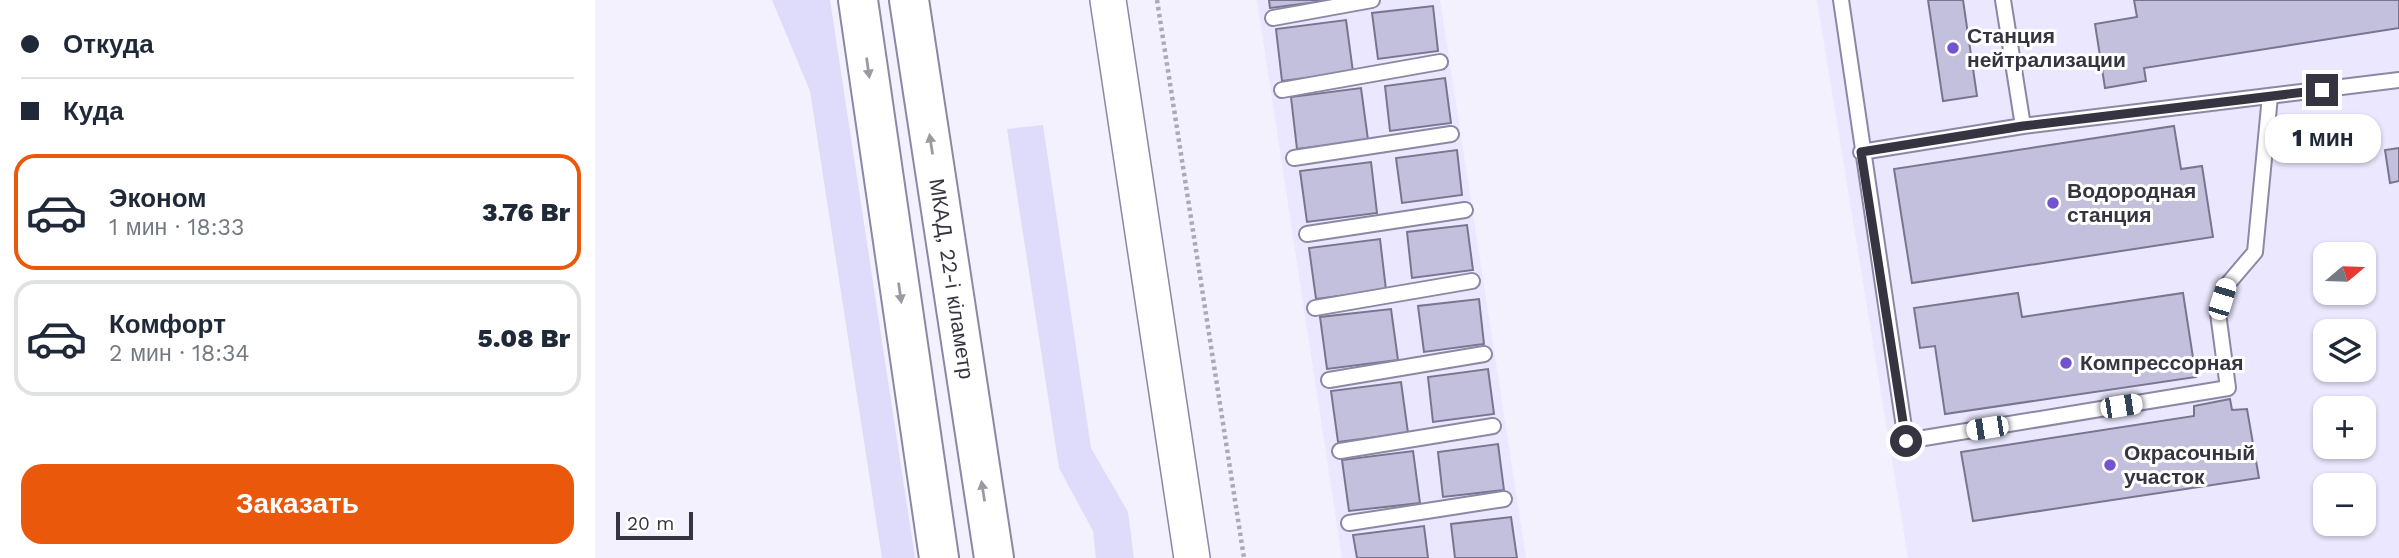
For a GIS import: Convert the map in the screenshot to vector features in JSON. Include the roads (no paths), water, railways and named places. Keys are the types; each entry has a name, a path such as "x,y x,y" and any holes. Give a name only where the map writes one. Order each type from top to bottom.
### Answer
{"highway":[{"path":"858,0 939,558"},
{"name":"МКАД, 22-і кіламетр","path":"909,0 994,558"}],"street":[{"path":"1108,0 1192,558"}],"lane":[{"path":"1273,18 1372,0"},
{"path":"1841,0 1861,152 1906,441 2228,388 2218,313 2226,286 2255,252 2270,96"},
{"path":"2003,0 2023,126"},
{"path":"1282,90 1440,62"},
{"path":"1861,152 2023,126 2399,80"},
{"path":"1294,158 1451,134"},
{"path":"1307,234 1465,210"},
{"path":"1315,308 1472,281"},
{"path":"1329,380 1484,354"},
{"path":"1340,451 1493,426"},
{"path":"1349,523 1504,499"}],"place":[{"name":"Станция нейтрализации","path":"1953,48"},
{"name":"Водородная станция","path":"2053,203"},
{"name":"Компрессорная","path":"2066,363"},
{"name":"Окрасочный участок","path":"2110,465"}]}
